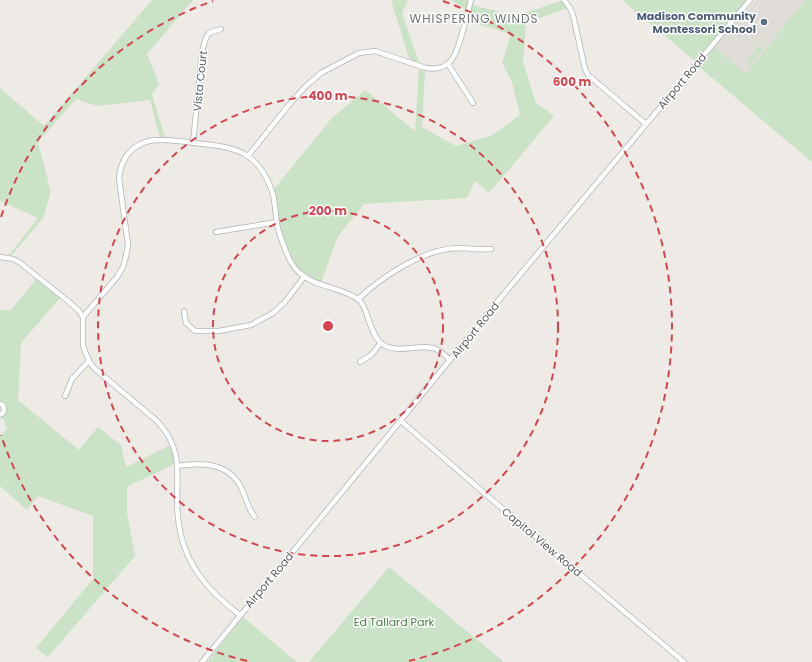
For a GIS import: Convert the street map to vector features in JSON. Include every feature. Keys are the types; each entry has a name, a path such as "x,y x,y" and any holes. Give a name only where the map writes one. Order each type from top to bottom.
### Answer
{"street":[{"path":"248,156 305,87 321,73 359,53 375,51 434,70 448,64 456,55 471,0"},
{"path":"564,0 573,15 585,69 588,75 646,124"},
{"name":"Airport Road","path":"202,662 493,307 750,0"},
{"name":"Vista Court","path":"193,143 202,52 209,33 221,29"},
{"path":"448,64 473,103"},
{"path":"83,317 117,277 123,267 126,256 128,245 119,178 120,170 126,155 138,145 153,140 224,146 245,153 261,168 272,191 278,229 288,258 304,277 312,282 347,293 358,299 362,303 372,330 381,343 393,349 434,348 450,360"},
{"path":"216,232 277,222"},
{"path":"358,299 383,280 409,264 433,252 457,248 480,250 491,249"},
{"path":"0,257 13,259 19,262 79,311 83,317 83,346 89,362 94,368 157,421 165,430 175,450 177,466 178,516 186,551 194,568 206,585 215,595 240,615"},
{"path":"184,311 186,323 189,327 195,330 220,331 251,325 273,313 285,302 304,277"},
{"path":"360,362 370,355 381,343"},
{"path":"65,396 72,379 89,362"},
{"path":"0,404 4,409 3,413 0,415"},
{"name":"Capitol View Road","path":"401,421 684,662"},
{"path":"177,466 190,464 208,465 228,471 236,479 243,492 248,510 255,517"}],"shaded area":[{"path":"756,0 805,0 746,74 714,47"}],"green space":[{"path":"152,0 193,0 147,54 159,84 152,94 165,138 160,138 150,100 97,106 76,99 38,142 51,192 43,218 11,256 9,255 38,218 0,201 0,88 44,126"},
{"path":"391,0 408,0 402,13 420,65 410,61"},
{"path":"451,0 469,0 468,4 515,16 561,1 568,8 526,23 523,62 536,103 554,116 489,193 475,181 467,198 364,204 338,236 321,283 307,275 297,266 290,256 281,231 274,189 331,119 365,90 415,131 419,69 425,71 422,127 456,146 491,136 520,115 512,82 502,63 511,34 468,21 470,12"},
{"path":"622,0 747,0 695,61"},
{"path":"805,0 812,0 812,162 698,66 714,47 746,74"},
{"path":"757,46 760,46 763,49 750,66 747,60 754,53"},
{"path":"37,278 61,297 21,343 18,400 79,450 98,427 121,445 126,467 171,445 176,463 127,487 127,513 135,556 48,657 36,648 93,579 93,516 38,496 27,510 0,486 0,437 7,428 2,416 6,408 0,402 0,310 11,310"},
{"name":"Ed Tallard Park","path":"389,567 504,662 309,662"},
{"path":"243,617 297,662 207,662"}],"place":[{"name":"Madison Community Montessori School","path":"764,22"}],"district":[{"name":"WHISPERING WINDS","path":"474,19"}]}
